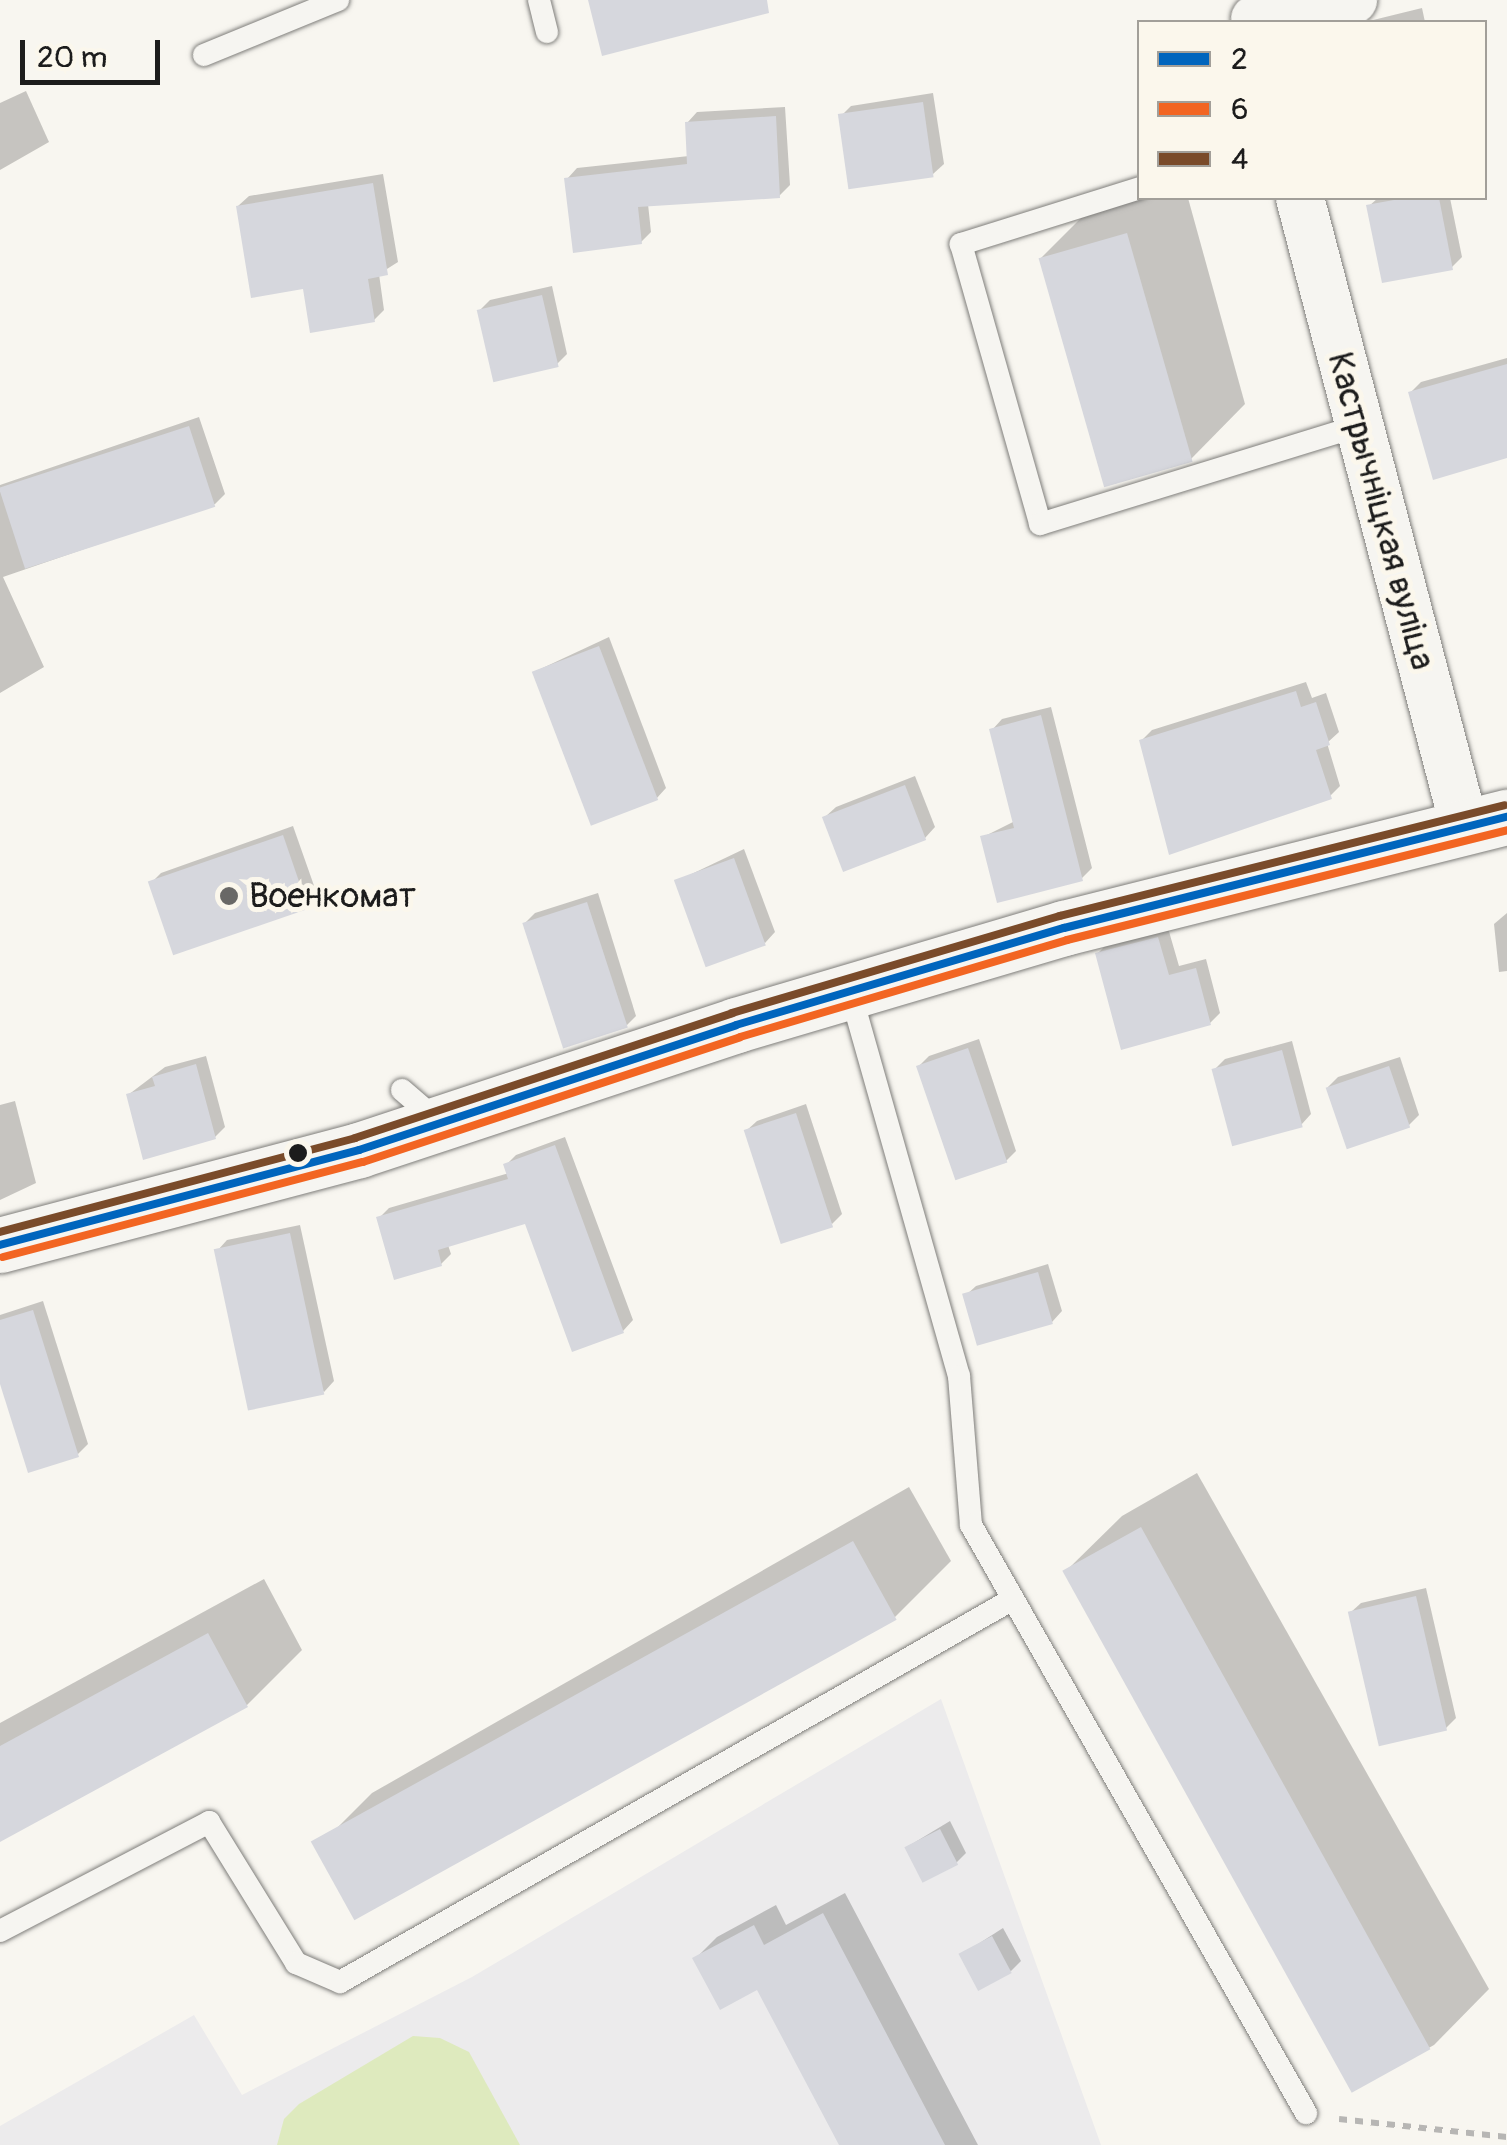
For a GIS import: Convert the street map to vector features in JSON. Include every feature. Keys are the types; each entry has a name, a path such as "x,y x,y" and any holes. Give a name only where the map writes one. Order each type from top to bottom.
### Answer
{"street":[{"path":"1253,14 1353,0"},
{"name":"Кастрычніцкая вуліца","path":"1301,200 1358,426 1486,821"},
{"path":"0,1245 421,1107 1486,821"}],"lane":[{"path":"204,56 338,0"},
{"path":"539,0 547,32"},
{"path":"1137,189 961,244 1040,524 1358,426"},
{"path":"850,991 958,1376 972,1525 1306,2113"},
{"path":"0,1931 209,1822 296,1963 340,1982 1013,1599"}],"path":[{"path":"1306,2113 1420,2132 1507,2136"}],"shaded area":[{"path":"941,1699 1101,2145 0,2145 0,2126 194,2015 242,2095 472,1977"}],"green space":[{"path":"413,2036 440,2038 469,2052 520,2145 277,2145 284,2119 299,2104"}],"building":[{"path":"588,0 767,0 769,13 602,56"},
{"path":"923,102 934,177 848,189 838,114"},
{"path":"776,116 780,198 638,207 642,244 573,253 564,178 687,164 685,122"},
{"path":"373,183 388,275 368,279 375,322 310,333 303,289 251,298 236,206"},
{"path":"1394,200 1439,200 1453,270 1382,283 1366,205"},
{"path":"1127,233 1193,462 1104,487 1039,258"},
{"path":"542,295 559,367 493,382 477,310"},
{"path":"1507,364 1507,458 1433,480 1408,392"},
{"path":"189,426 215,507 25,569 0,487"},
{"path":"599,646 658,800 591,826 532,672"},
{"path":"1296,691 1301,707 1316,702 1330,745 1316,750 1332,799 1169,855 1139,740"},
{"path":"1041,715 1083,881 997,903 980,836 1014,828 989,729"},
{"path":"905,785 926,840 843,872 822,817"},
{"name":"Военкомат","path":"283,835 308,909 173,955 148,882"},
{"path":"734,858 766,945 706,967 674,880"},
{"path":"587,902 628,1028 563,1049 522,923"},
{"path":"1158,937 1169,975 1196,968 1211,1025 1121,1050 1095,953"},
{"path":"968,1048 1007,1162 955,1180 916,1066"},
{"path":"1282,1050 1303,1127 1232,1146 1211,1069"},
{"path":"196,1064 216,1139 143,1160 126,1094 155,1086 152,1077"},
{"path":"1389,1066 1410,1127 1347,1149 1326,1088"},
{"path":"796,1113 833,1227 781,1244 744,1130"},
{"path":"555,1145 624,1333 572,1352 525,1224 438,1250 442,1266 394,1280 376,1217 508,1179 503,1164"},
{"path":"290,1233 324,1394 248,1411 214,1249"},
{"path":"1038,1272 1053,1324 977,1346 962,1294"},
{"path":"33,1310 79,1457 28,1473 0,1384 0,1320"},
{"path":"1141,1527 1430,2049 1352,2093 1062,1571"},
{"path":"853,1541 897,1620 354,1920 311,1842"},
{"path":"1416,1596 1447,1730 1379,1746 1348,1612"},
{"path":"208,1633 248,1707 0,1842 0,1746"},
{"path":"940,1829 958,1865 923,1883 904,1847"},
{"path":"823,1913 945,2145 839,2145 757,1990 720,2010 692,1958 754,1925 764,1945"},
{"path":"992,1936 1012,1973 978,1991 958,1954"}],"transit line":[{"name":"4","path":"0,1232 355,1138 732,1013 1060,916 1504,805"},
{"name":"2","path":"0,1245 359,1150 736,1025 1064,928 1507,817"},
{"name":"6","path":"3,1257 363,1162 740,1037 1067,940 1507,830"}],"place":[{"name":"Военкомат","path":"229,896"}]}
